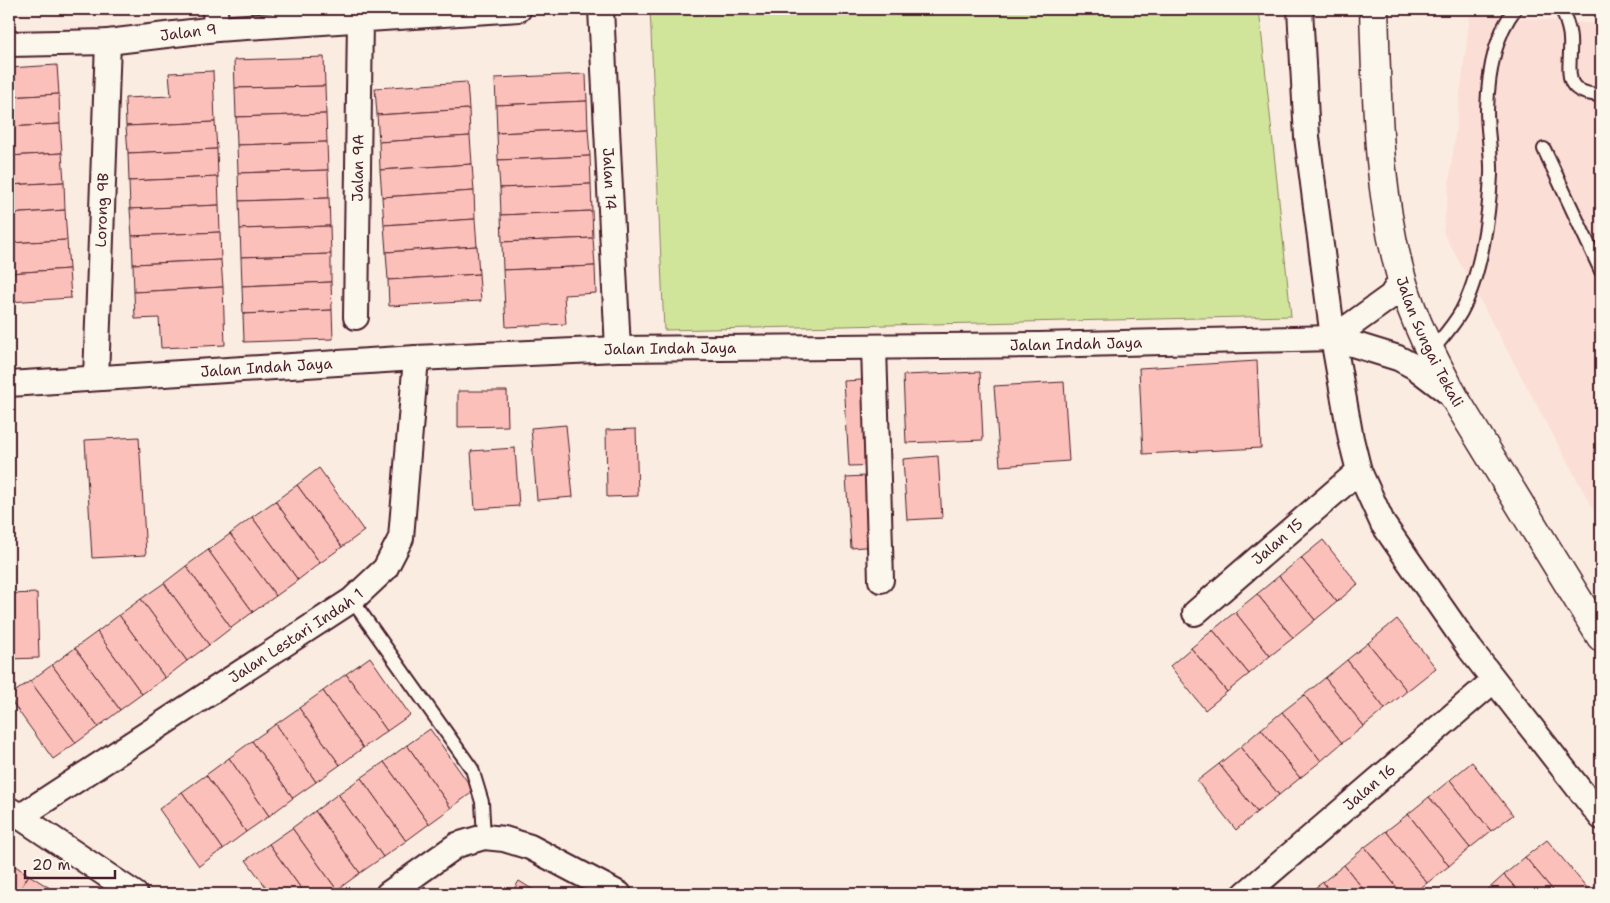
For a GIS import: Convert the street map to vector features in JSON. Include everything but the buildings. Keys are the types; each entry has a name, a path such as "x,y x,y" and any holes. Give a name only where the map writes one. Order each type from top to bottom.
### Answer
{"street":[{"name":"Jalan 9","path":"9,44 108,42 216,19 360,19 519,9"},
{"name":"Jalan 14","path":"602,9 618,349"},
{"path":"1300,9 1307,138 1333,338 1351,439 1359,471 1383,524 1494,681 1601,817"},
{"name":"Jalan Sungai Tekali","path":"1374,9 1384,196 1402,279 1415,316 1454,397 1601,637"},
{"name":"Jalan 9A","path":"356,317 360,19"},
{"name":"Lorong 9B","path":"96,378 108,42"},
{"path":"1333,338 1391,296 1402,279"},
{"name":"Jalan Indah Jaya","path":"9,384 416,358 618,349 874,347 1333,338 1398,358 1415,366 1454,397"},
{"path":"874,347 881,580"},
{"name":"Jalan Lestari Indah 1","path":"15,812 352,600 386,569 401,538 416,358"},
{"name":"Jalan 15","path":"1195,613 1359,471"},
{"name":"Jalan 16","path":"1245,894 1494,681"},
{"path":"15,812 135,894"},
{"path":"388,894 458,845 484,837 504,839 530,847 619,894"}],"lane":[{"path":"1431,352 1461,312 1480,258 1485,232 1491,174 1488,111 1490,79 1500,34 1515,9"},
{"path":"1562,9 1570,37 1569,76 1571,84 1588,94 1601,95"},
{"path":"1544,149 1601,271"},
{"path":"352,600 472,769 482,802 484,837"}],"shaded area":[{"path":"1470,14 1601,24 1601,524 1443,232"}],"green space":[{"path":"650,9 1259,9 1291,316 664,330"}]}
